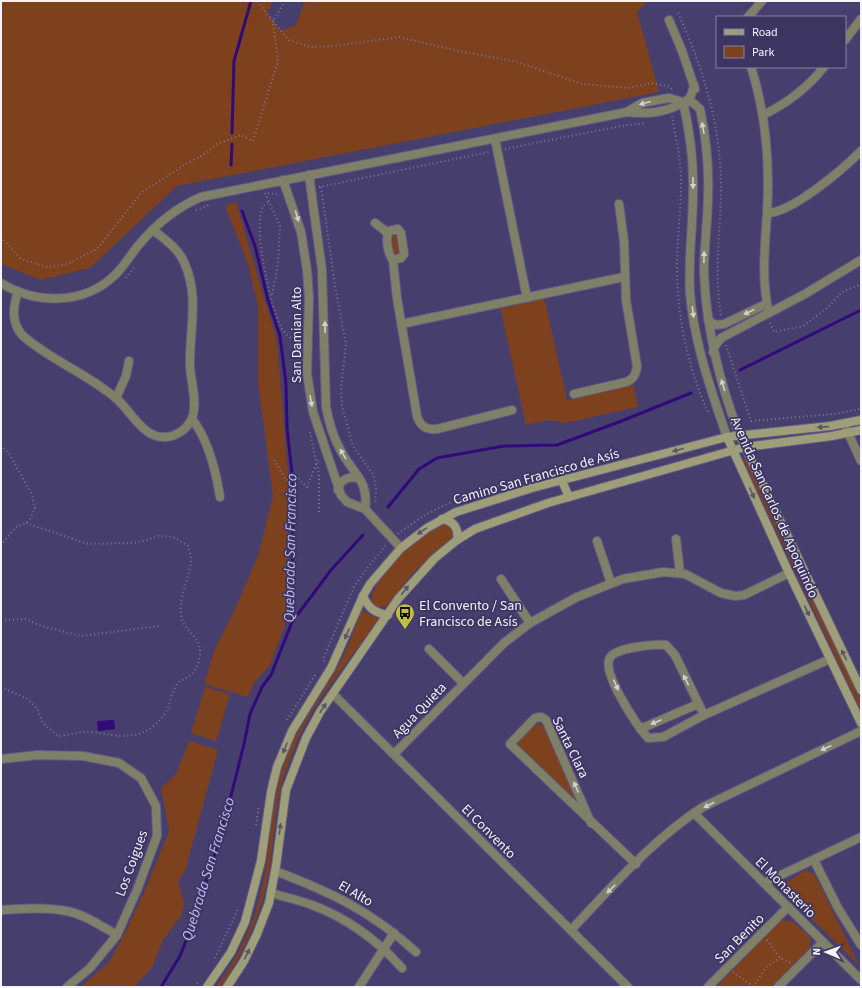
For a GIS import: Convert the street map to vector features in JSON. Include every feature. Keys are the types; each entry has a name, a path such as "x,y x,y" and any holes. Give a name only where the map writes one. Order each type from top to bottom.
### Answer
{"main road":[{"name":"Camino San Francisco de Asís","path":"207,987 232,952 245,922 261,861 271,792 277,767 292,731 331,668 363,596 379,571 401,548 442,518 483,503 562,481 727,436 844,424 861,420"},
{"name":"Camino San Francisco de Asís","path":"227,987 244,961 257,934 271,893 288,783 306,738 332,694 402,594 422,570 457,540 492,522 569,497 745,446 848,434 861,430"},
{"name":"Avenida San Carlos de Apoquindo","path":"739,434 861,690"},
{"name":"Avenida San Carlos de Apoquindo","path":"727,436 732,450 789,573 861,723"},
{"path":"562,481 569,497"},
{"path":"442,518 449,520 455,525 458,532 457,540"},
{"path":"363,596 372,610 380,614 388,615"}],"street":[{"path":"749,16 762,1"},
{"path":"846,39 861,19"},
{"name":"Avenida San Carlos de Apoquindo","path":"669,20 682,51 700,109 708,158 704,272 708,320 713,354 739,434"},
{"path":"751,68 763,115 767,156 767,213 764,253 766,304 769,313"},
{"path":"763,115 779,106 802,89 823,68"},
{"path":"1,282 18,292 52,299 68,298 90,292 117,273 153,230 180,207 201,197 627,112 644,114 671,109 692,96 694,86"},
{"path":"683,102 694,103 700,109"},
{"name":"Avenida San Carlos de Apoquindo","path":"683,102 691,143 693,166 689,269 694,322 704,367 727,436"},
{"path":"495,138 527,298"},
{"path":"767,213 775,212 790,205 830,178 861,151"},
{"name":"San Damian Alto","path":"309,175 322,270 326,407 335,440 365,490 364,509"},
{"name":"San Damian Alto","path":"283,180 301,232 307,270 309,297 307,373 316,423 338,490 347,502 364,509 401,548"},
{"path":"574,394 626,382 635,376 637,366 628,317 624,277 624,241 619,204"},
{"path":"375,223 388,232"},
{"path":"388,232 395,229 400,230 401,233 404,254 401,258 393,260"},
{"path":"18,292 14,315 16,326 22,335 116,398 144,429 156,436 174,436 186,427 192,419 194,403 190,365 194,311 192,285 181,256 153,230"},
{"path":"388,232 387,237 390,255 393,260 401,324 418,416 422,426 428,429 437,428 512,410"},
{"path":"713,354 715,346 721,338 769,313 861,260"},
{"path":"401,324 624,277"},
{"path":"708,320 715,325 722,324 766,304"},
{"path":"116,398 126,376 129,361"},
{"path":"192,419 198,428 208,454 220,497"},
{"path":"844,424 861,461"},
{"path":"338,490 339,484 345,479 359,478"},
{"path":"676,539 680,573"},
{"path":"597,541 611,583"},
{"name":"Agua Quieta","path":"394,754 504,643 530,623 577,597 611,583 651,573 680,573 722,593 735,596 750,593 789,573"},
{"path":"501,579 530,623"},
{"path":"704,715 674,655 666,645 656,644 628,649 610,657 608,661 608,669 628,712 648,738 656,738 830,659"},
{"name":"Agua Quieta","path":"429,649 463,683"},
{"name":"El Convento","path":"332,694 628,987"},
{"path":"640,729 698,704"},
{"name":"Santa Clara","path":"591,823 546,720 541,717 535,718 510,744 591,823 636,864"},
{"path":"571,930 668,832 694,814 861,731"},
{"name":"Los Coigues","path":"1,759 38,755 83,756 119,764 141,778 156,806 157,836 137,890 117,935 90,968 67,987"},
{"name":"El Monasterio","path":"694,814 861,980"},
{"path":"764,884 861,837"},
{"name":"El Monasterio","path":"814,860 838,908 861,945"},
{"name":"El Alto","path":"275,871 307,882 346,901 394,933 416,952"},
{"name":"El Alto","path":"271,893 328,912 357,928 384,948 402,968"},
{"name":"San Benito","path":"708,987 788,907"},
{"path":"1,910 36,908 67,911 94,921 117,935"},
{"path":"359,987 394,933"},
{"path":"778,987 823,942"}],"path":[{"path":"257,1 289,40 310,46 334,46 399,37 458,51 514,61 582,84 628,88 652,84 668,86 676,92 683,102"},
{"path":"1,237 21,260 47,267 65,265 97,249 142,192 148,188 208,152 216,144 241,135 253,141 278,61 273,21 285,1"},
{"path":"311,188 621,126 651,122"},
{"path":"320,186 334,286 346,344 341,388 342,406 353,446 374,476 376,489 375,508"},
{"path":"259,194 265,193 284,196 289,194"},
{"path":"265,193 268,202 278,217 281,230 278,263 271,297"},
{"path":"268,202 262,208 260,220 261,244 271,297 282,330 295,341 300,353"},
{"path":"195,210 211,204"},
{"path":"123,280 137,263"},
{"path":"764,326 770,322 774,332 800,327 827,308 842,292 861,284"},
{"path":"751,421 835,414 861,409"},
{"path":"308,426 319,475 319,513"},
{"path":"1,445 10,455 32,495 35,508 31,518 26,523 16,527 1,545"},
{"path":"274,460 287,479 295,478"},
{"path":"324,663 323,659 354,587 392,538 431,510 460,497 513,482 516,486 522,484"},
{"path":"1,687 26,698 38,708 43,723 58,736 65,736 75,732 91,732 104,735 131,736 146,732 158,723 165,715 174,688 180,680 189,676 200,659 198,639 183,625 181,616 180,601 191,559 188,546 173,537 158,536 132,543 88,544 26,523"},
{"path":"1,620 26,619 41,626 80,636 159,626"},
{"path":"286,724 299,699 316,675"},
{"path":"256,830 259,805"},
{"path":"213,962 224,943 240,904"},
{"path":"764,932 772,949 780,958 800,966"},
{"path":"728,968 754,987 766,967 780,958"},
{"path":"195,987 201,979"}],"green space":[{"path":"1,1 273,1 267,13 281,31 296,25 305,1 648,1 637,12 659,92 177,186 90,268 41,280 1,264"},
{"path":"236,202 277,342 288,474 289,614 270,665 254,683 248,697 204,684 215,649 240,598 259,553 273,496 258,383 258,306 248,264 225,206"},
{"path":"398,235 401,254 394,256 390,236"},
{"path":"544,297 567,400 633,385 638,407 565,423 548,420 526,425 500,307"},
{"path":"747,458 861,701 861,711 743,460"},
{"path":"448,523 454,531 452,538 413,573 388,606 377,607 372,603 373,593 379,581 400,556 426,534"},
{"path":"362,610 379,618 322,697 299,737 283,778 280,790 271,859 259,910 239,958 220,987 216,987 235,958 256,910 265,876 275,797 281,773 290,748 342,659"},
{"path":"205,687 230,694 216,741 191,733"},
{"path":"539,724 544,726 577,798 574,801 519,748 519,740 534,725"},
{"path":"189,741 218,750 185,871 178,881 184,904 181,916 163,940 152,967 136,985 132,987 81,987 108,963 124,935 146,888 169,831 161,788 176,774"},
{"path":"806,870 815,875 859,965 782,890 784,884"},
{"path":"781,920 792,921 811,938 809,949 771,987 716,987"}],"shaded area":[{"path":"114,720 115,729 98,731 97,721"}],"waterway":[{"name":"Quebrada San Francisco","path":"232,133 234,61 251,1"},
{"name":"Quebrada San Francisco","path":"231,165 232,144"},
{"name":"Quebrada San Francisco","path":"161,987 180,956 197,912 224,824 250,714 262,687 271,675 292,622 293,482 287,428 286,384 280,336 268,300 255,246 242,211"},
{"path":"740,370 861,310"},
{"path":"388,507 419,469 437,458 504,446 557,445 691,393"},
{"path":"292,622 331,570 363,535"}],"place":[{"name":"El Convento / San Francisco de Asís","path":"405,630"}]}
